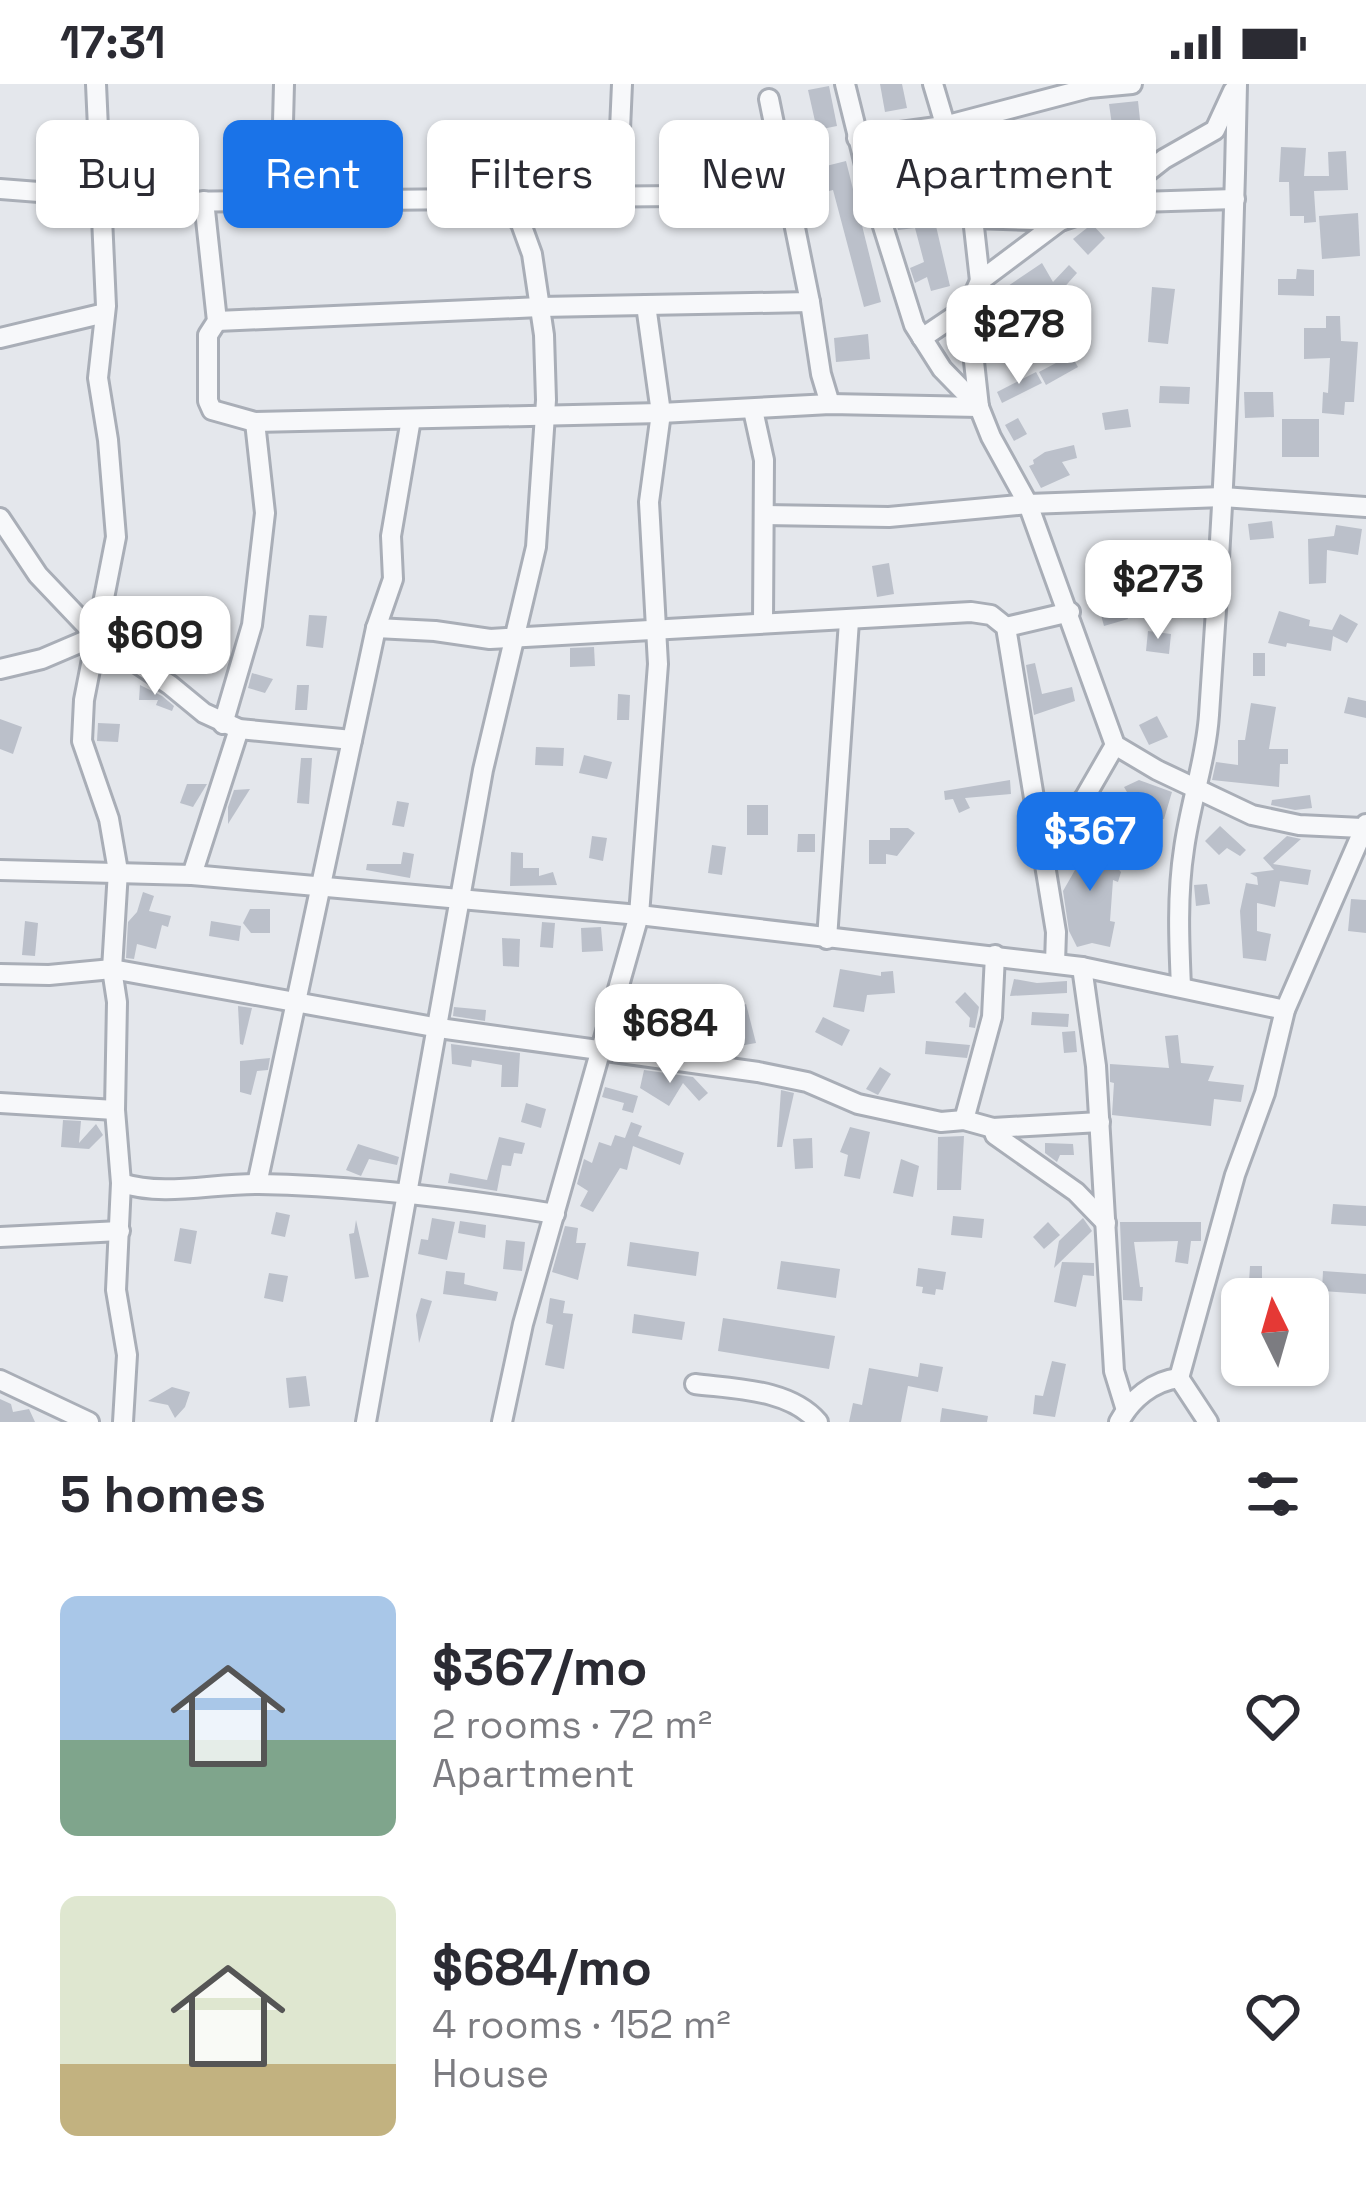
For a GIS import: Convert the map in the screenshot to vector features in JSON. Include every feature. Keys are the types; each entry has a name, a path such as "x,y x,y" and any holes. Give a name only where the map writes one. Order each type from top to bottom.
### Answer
{"street":[{"path":"96,84 98,120"},
{"path":"283,120 284,84"},
{"path":"620,120 622,84"},
{"path":"845,84 853,120"},
{"path":"933,84 942,120"},
{"path":"967,120 1103,85 1132,84"},
{"path":"1181,986 1184,850 1208,722 1223,497 1237,84"},
{"path":"1156,165 1215,130 1237,84"},
{"path":"769,98 773,120"},
{"path":"0,189 36,192"},
{"path":"1156,202 1235,199"},
{"path":"199,201 223,201"},
{"path":"204,201 217,321 208,335 208,401 212,410 255,422 661,413 830,404 980,407"},
{"path":"102,228 105,313 98,379 116,537 82,716 82,741 109,819 118,871 112,969 117,1002 115,1110 121,1184 116,1290 127,1355 123,1422"},
{"path":"366,1422 483,770 536,547 544,416 540,307 524,228"},
{"path":"794,228 820,374 830,404"},
{"path":"884,228 914,325 942,369 980,407 1028,505 1115,745 1252,815 1299,825 1364,826 1285,1010 1265,1093 1235,1174 1179,1378 1208,1422"},
{"path":"975,228 980,280 968,308 980,407"},
{"path":"980,280 1051,228"},
{"path":"217,321 540,307 810,302"},
{"path":"502,1422 523,1324 639,915 658,627 649,502 661,413 646,305"},
{"path":"922,338 968,308"},
{"path":"0,338 105,313"},
{"path":"753,410 764,460 763,622"},
{"path":"257,1184 376,628 393,579 392,536 411,419"},
{"path":"192,875 252,625 266,513 255,422"},
{"path":"764,515 889,517 1028,505 1223,497 1366,507"},
{"path":"0,518 38,575 96,636 231,726 352,740"},
{"path":"376,628 490,639 971,612 991,615 1006,627 1056,932 1055,963"},
{"path":"1006,627 1070,612"},
{"path":"827,939 848,621"},
{"path":"0,669 96,636"},
{"path":"1041,848 1084,797 1115,745"},
{"path":"0,870 192,875 639,915 1055,963 1285,1010"},
{"path":"964,1120 992,1017 995,955"},
{"path":"1082,967 1100,1122 1114,1371 1122,1416"},
{"path":"0,974 112,969 437,1028 758,1072 941,1122 964,1120 993,1128 1100,1122"},
{"path":"0,1103 115,1110"},
{"path":"993,1128 994,1135 1076,1192 1106,1223"},
{"path":"121,1184 144,1190 257,1184 405,1195 556,1214"},
{"path":"0,1238 119,1231"},
{"path":"1122,1416 1163,1380 1179,1378"},
{"path":"0,1380 84,1421"},
{"path":"695,1384 781,1398 818,1422"}],"building":[{"path":"880,84 902,84 907,108 885,112"},
{"path":"829,86 837,126 829,128 829,120 815,120 808,90"},
{"path":"1138,101 1140,120 1111,120 1109,104"},
{"path":"1281,147 1306,148 1304,176 1329,176 1328,152 1346,151 1348,190 1314,191 1316,222 1304,223 1304,216 1290,216 1289,182 1279,182"},
{"path":"846,161 853,189 853,228 863,228 881,302 864,307 833,190 829,191 829,165"},
{"path":"1358,213 1360,256 1322,259 1319,216"},
{"path":"915,228 936,228 950,286 931,291 927,277 915,283 910,268 924,262"},
{"path":"1087,228 1096,228 1105,238 1088,255 1073,239"},
{"path":"1042,263 1053,282 1069,265 1077,273 1060,292 1070,304 1060,313 1039,286 1018,300 1008,286"},
{"path":"1297,269 1314,270 1314,296 1278,295 1278,279 1296,279"},
{"path":"1152,287 1175,289 1168,344 1148,342"},
{"path":"1326,316 1340,316 1341,341 1358,342 1354,402 1345,402 1344,415 1322,413 1330,358 1304,359 1304,328 1326,328"},
{"path":"868,334 870,359 836,362 834,338"},
{"path":"1071,355 1078,367 1046,385 1039,372"},
{"path":"1036,372 1042,383 1002,403 997,392"},
{"path":"1160,386 1190,387 1189,404 1159,403"},
{"path":"1244,392 1273,392 1274,417 1245,418"},
{"path":"1128,409 1131,427 1105,430 1102,413"},
{"path":"1018,418 1027,434 1014,441 1005,425"},
{"path":"1282,419 1319,419 1319,457 1282,457"},
{"path":"1074,445 1077,458 1062,462 1070,475 1041,488 1029,466 1033,460"},
{"path":"1272,521 1274,538 1250,540 1248,524"},
{"path":"1336,525 1362,529 1358,555 1327,550 1326,583 1309,584 1308,539 1334,536"},
{"path":"1131,562 1132,585 1110,586 1110,563"},
{"path":"889,563 894,594 877,597 872,566"},
{"path":"1118,586 1128,619 1104,626 1095,593"},
{"path":"1279,611 1310,620 1309,626 1332,630 1340,614 1358,624 1347,643 1333,636 1331,651 1287,643 1286,647 1268,643"},
{"path":"309,615 327,616 323,648 306,646"},
{"path":"1148,631 1171,634 1169,654 1146,651"},
{"path":"594,647 595,666 570,667 570,648"},
{"path":"1253,653 1265,653 1265,676 1253,676"},
{"path":"1035,663 1042,694 1072,687 1075,701 1034,715 1026,665"},
{"path":"252,673 273,679 265,693 248,688"},
{"path":"140,685 162,696 174,706 172,711 156,705 158,700 139,700"},
{"path":"297,685 309,685 307,710 295,710"},
{"path":"618,694 630,695 629,720 617,720"},
{"path":"1348,697 1366,701 1366,718 1344,713"},
{"path":"1251,703 1276,707 1269,749 1288,749 1288,764 1280,764 1279,787 1212,780 1216,762 1238,765 1238,740 1245,740"},
{"path":"1157,716 1168,737 1149,745 1139,725"},
{"path":"0,719 22,727 13,754 0,749"},
{"path":"98,723 120,724 118,742 97,741"},
{"path":"536,747 564,748 563,766 535,765"},
{"path":"584,755 612,762 607,779 579,773"},
{"path":"301,758 312,758 309,804 297,803"},
{"path":"1010,780 1011,794 965,798 970,808 959,813 953,799 945,800 944,791"},
{"path":"1139,780 1172,792 1164,819 1153,820 1152,807 1133,816 1134,804 1124,787"},
{"path":"187,784 207,784 193,807 180,803"},
{"path":"250,789 228,824 234,790"},
{"path":"1310,795 1312,808 1271,805 1272,800"},
{"path":"397,801 409,803 404,827 392,825"},
{"path":"747,805 768,805 768,835 747,835"},
{"path":"1220,826 1246,850 1240,856 1227,848 1219,855 1205,841"},
{"path":"890,828 915,833 897,856 886,854 886,864 869,864 869,840 890,840"},
{"path":"1079,829 1121,872 1118,882 1113,880 1110,921 1115,922 1110,947 1092,943 1077,947 1069,931 1063,891 1075,870 1066,865 1078,846 1070,837"},
{"path":"798,834 815,834 815,852 797,852"},
{"path":"592,836 607,838 603,861 589,858"},
{"path":"1287,836 1301,839 1273,864 1311,870 1308,885 1280,881 1275,907 1257,903 1257,931 1271,934 1266,961 1243,958 1240,911 1246,883 1258,885 1257,877 1250,873 1274,870 1263,858"},
{"path":"712,845 726,847 722,875 708,873"},
{"path":"403,852 414,854 410,878 366,870 367,864 401,864"},
{"path":"511,852 523,853 523,868 539,868 539,876 553,872 557,885 510,886"},
{"path":"1207,884 1210,904 1196,906 1194,885"},
{"path":"143,892 154,896 149,911 171,916 168,927 162,925 156,949 137,944 134,959 126,958 128,922"},
{"path":"1351,899 1366,900 1366,933 1348,931"},
{"path":"250,909 270,909 270,933 251,933 243,923"},
{"path":"25,921 38,923 35,956 22,955"},
{"path":"211,921 241,926 239,941 209,936"},
{"path":"542,922 555,923 553,948 540,947"},
{"path":"601,927 603,951 582,952 581,928"},
{"path":"502,938 520,939 519,967 503,966"},
{"path":"840,969 881,976 881,972 893,971 895,993 867,995 864,1012 833,1007"},
{"path":"1014,979 1067,981 1067,993 1010,996"},
{"path":"965,992 979,1007 975,1028 969,1027 970,1018 955,1002"},
{"path":"746,1004 756,1043 728,1048 717,1019"},
{"path":"238,1006 252,1008 243,1045 240,1044"},
{"path":"454,1007 486,1010 485,1021 453,1016"},
{"path":"661,1012 664,1024 642,1030 642,1040 629,1040 629,1027 637,1027 635,1019"},
{"path":"1032,1012 1069,1014 1068,1027 1031,1025"},
{"path":"823,1017 850,1030 842,1046 815,1032"},
{"path":"1075,1031 1077,1052 1064,1053 1062,1032"},
{"path":"1178,1035 1181,1063 1214,1066 1208,1081 1244,1085 1241,1102 1214,1099 1211,1126 1112,1115 1110,1064 1169,1068 1165,1036"},
{"path":"926,1041 970,1045 967,1058 925,1054"},
{"path":"451,1044 520,1053 518,1087 501,1087 502,1065 472,1060 471,1067 452,1064"},
{"path":"270,1058 268,1070 257,1071 251,1095 240,1092 240,1061"},
{"path":"880,1067 891,1074 878,1095 866,1089"},
{"path":"644,1070 693,1077 708,1093 699,1101 683,1083 669,1106 640,1088"},
{"path":"605,1087 638,1096 633,1113 622,1110 624,1103 602,1097"},
{"path":"781,1090 794,1093 782,1147 777,1147"},
{"path":"526,1103 546,1109 541,1128 521,1122"},
{"path":"63,1120 81,1121 79,1143 96,1124 103,1135 89,1149 61,1147"},
{"path":"631,1122 642,1126 638,1136 684,1153 680,1165 633,1146 627,1170 620,1168 593,1212 580,1206 588,1191 577,1184 584,1159 592,1163 599,1142 611,1146 615,1135 625,1138"},
{"path":"850,1127 870,1132 860,1179 844,1176 848,1155 840,1152"},
{"path":"964,1136 961,1190 937,1190 938,1137"},
{"path":"499,1137 525,1143 522,1154 514,1153 511,1166 502,1165 497,1191 448,1183 450,1173 487,1180"},
{"path":"812,1138 813,1168 795,1169 793,1139"},
{"path":"1045,1143 1073,1144 1074,1155 1060,1155 1057,1162 1045,1153"},
{"path":"358,1144 399,1157 397,1165 369,1159 361,1176 346,1170"},
{"path":"901,1159 919,1166 913,1197 893,1193"},
{"path":"1333,1204 1366,1206 1366,1226 1331,1224"},
{"path":"276,1212 290,1215 285,1237 271,1234"},
{"path":"953,1216 984,1219 982,1238 951,1235"},
{"path":"432,1218 455,1222 447,1260 418,1254 421,1239 428,1240"},
{"path":"1083,1218 1092,1231 1054,1268 1059,1241"},
{"path":"356,1220 369,1277 355,1279 349,1234 354,1233"},
{"path":"460,1221 486,1225 485,1238 458,1233"},
{"path":"1048,1222 1060,1235 1044,1249 1033,1237"},
{"path":"1120,1222 1201,1222 1201,1241 1191,1241 1188,1264 1175,1262 1178,1241 1134,1242 1142,1301 1123,1300"},
{"path":"565,1226 578,1228 576,1243 586,1243 578,1280 552,1272"},
{"path":"180,1228 197,1231 191,1264 174,1261"},
{"path":"506,1240 525,1242 522,1271 503,1269"},
{"path":"630,1242 699,1252 696,1276 627,1266"},
{"path":"781,1261 840,1269 836,1298 777,1289"},
{"path":"1062,1262 1094,1263 1094,1276 1083,1275 1076,1307 1054,1302"},
{"path":"1250,1266 1262,1266 1262,1278 1249,1278"},
{"path":"918,1268 946,1272 943,1290 936,1289 935,1295 922,1293 923,1287 916,1286"},
{"path":"446,1271 465,1273 464,1284 498,1292 496,1301 443,1294"},
{"path":"1323,1271 1366,1274 1366,1294 1329,1291 1329,1278 1323,1278"},
{"path":"269,1273 288,1276 283,1302 264,1298"},
{"path":"421,1298 432,1301 419,1343 416,1315"},
{"path":"550,1298 565,1301 563,1313 573,1314 564,1369 545,1365 553,1325 546,1323"},
{"path":"634,1314 685,1322 682,1340 632,1333"},
{"path":"723,1318 835,1336 829,1369 718,1351"},
{"path":"1052,1361 1066,1364 1055,1417 1033,1414 1035,1395 1043,1396"},
{"path":"920,1363 943,1367 938,1392 908,1386 901,1422 849,1422 853,1403 862,1405 869,1368 918,1377"},
{"path":"306,1376 310,1406 289,1408 286,1378"},
{"path":"172,1387 190,1392 175,1418 168,1405 148,1401"},
{"path":"0,1399 11,1404 13,1412 29,1409 35,1422 0,1422"},
{"path":"942,1408 988,1416 987,1422 940,1422"}]}
